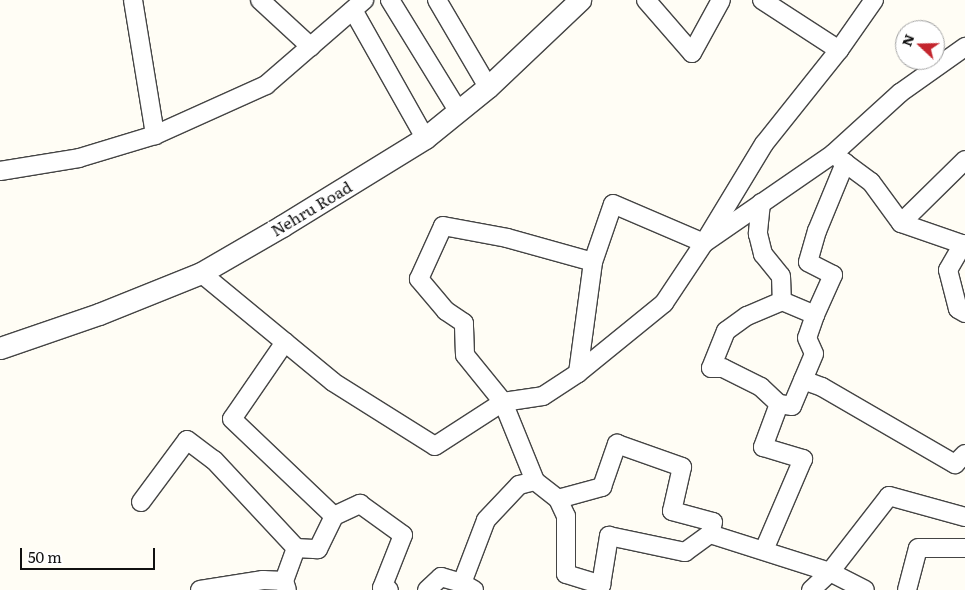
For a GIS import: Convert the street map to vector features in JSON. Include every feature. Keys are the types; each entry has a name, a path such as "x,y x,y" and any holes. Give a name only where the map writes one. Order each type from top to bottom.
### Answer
{"street":[{"path":"133,0 155,135"},
{"path":"260,0 310,46"},
{"path":"390,0 459,112"},
{"path":"437,0 488,87"},
{"name":"Nehru Road","path":"0,348 99,314 201,273 425,138 488,87 580,0"},
{"path":"646,0 692,54 721,0"},
{"path":"762,0 839,50"},
{"path":"201,273 333,382 435,446 503,402 543,396 578,373 664,303 704,243 764,144 839,50 874,0"},
{"path":"0,172 79,158 155,135 266,85 359,5 425,138"},
{"path":"704,243 761,203 839,159 900,92 965,47"},
{"path":"839,159 871,182 901,223 964,245 948,270 958,309 965,313"},
{"path":"815,315 782,301 747,316 726,331 711,368 723,368 761,387 779,404 792,406 814,354 807,338 833,275 808,262 839,159"},
{"path":"901,223 965,160"},
{"path":"761,203 758,234 764,254 781,276 782,301"},
{"path":"578,373 594,262 613,204 704,243"},
{"path":"558,499 602,487 617,444 682,467 672,511 713,522 710,534 684,552 609,536 601,585 566,574 566,516 558,499 535,481 503,402 465,355 464,323 446,311 419,279 444,226 507,238 594,262"},
{"path":"285,342 232,419 334,516"},
{"path":"803,380 822,386 954,464 965,454"},
{"path":"764,550 803,459 763,447 779,404"},
{"path":"141,502 188,440 214,460 296,548 318,549 334,516 360,504 403,535 382,588 389,590"},
{"path":"427,590 441,577 468,586 486,520 519,485 535,481"},
{"path":"810,590 830,572 889,496 965,517"},
{"path":"710,534 830,572 864,590"},
{"path":"200,590 263,580 285,586 296,548"},
{"path":"906,590 918,548 965,548"}]}
